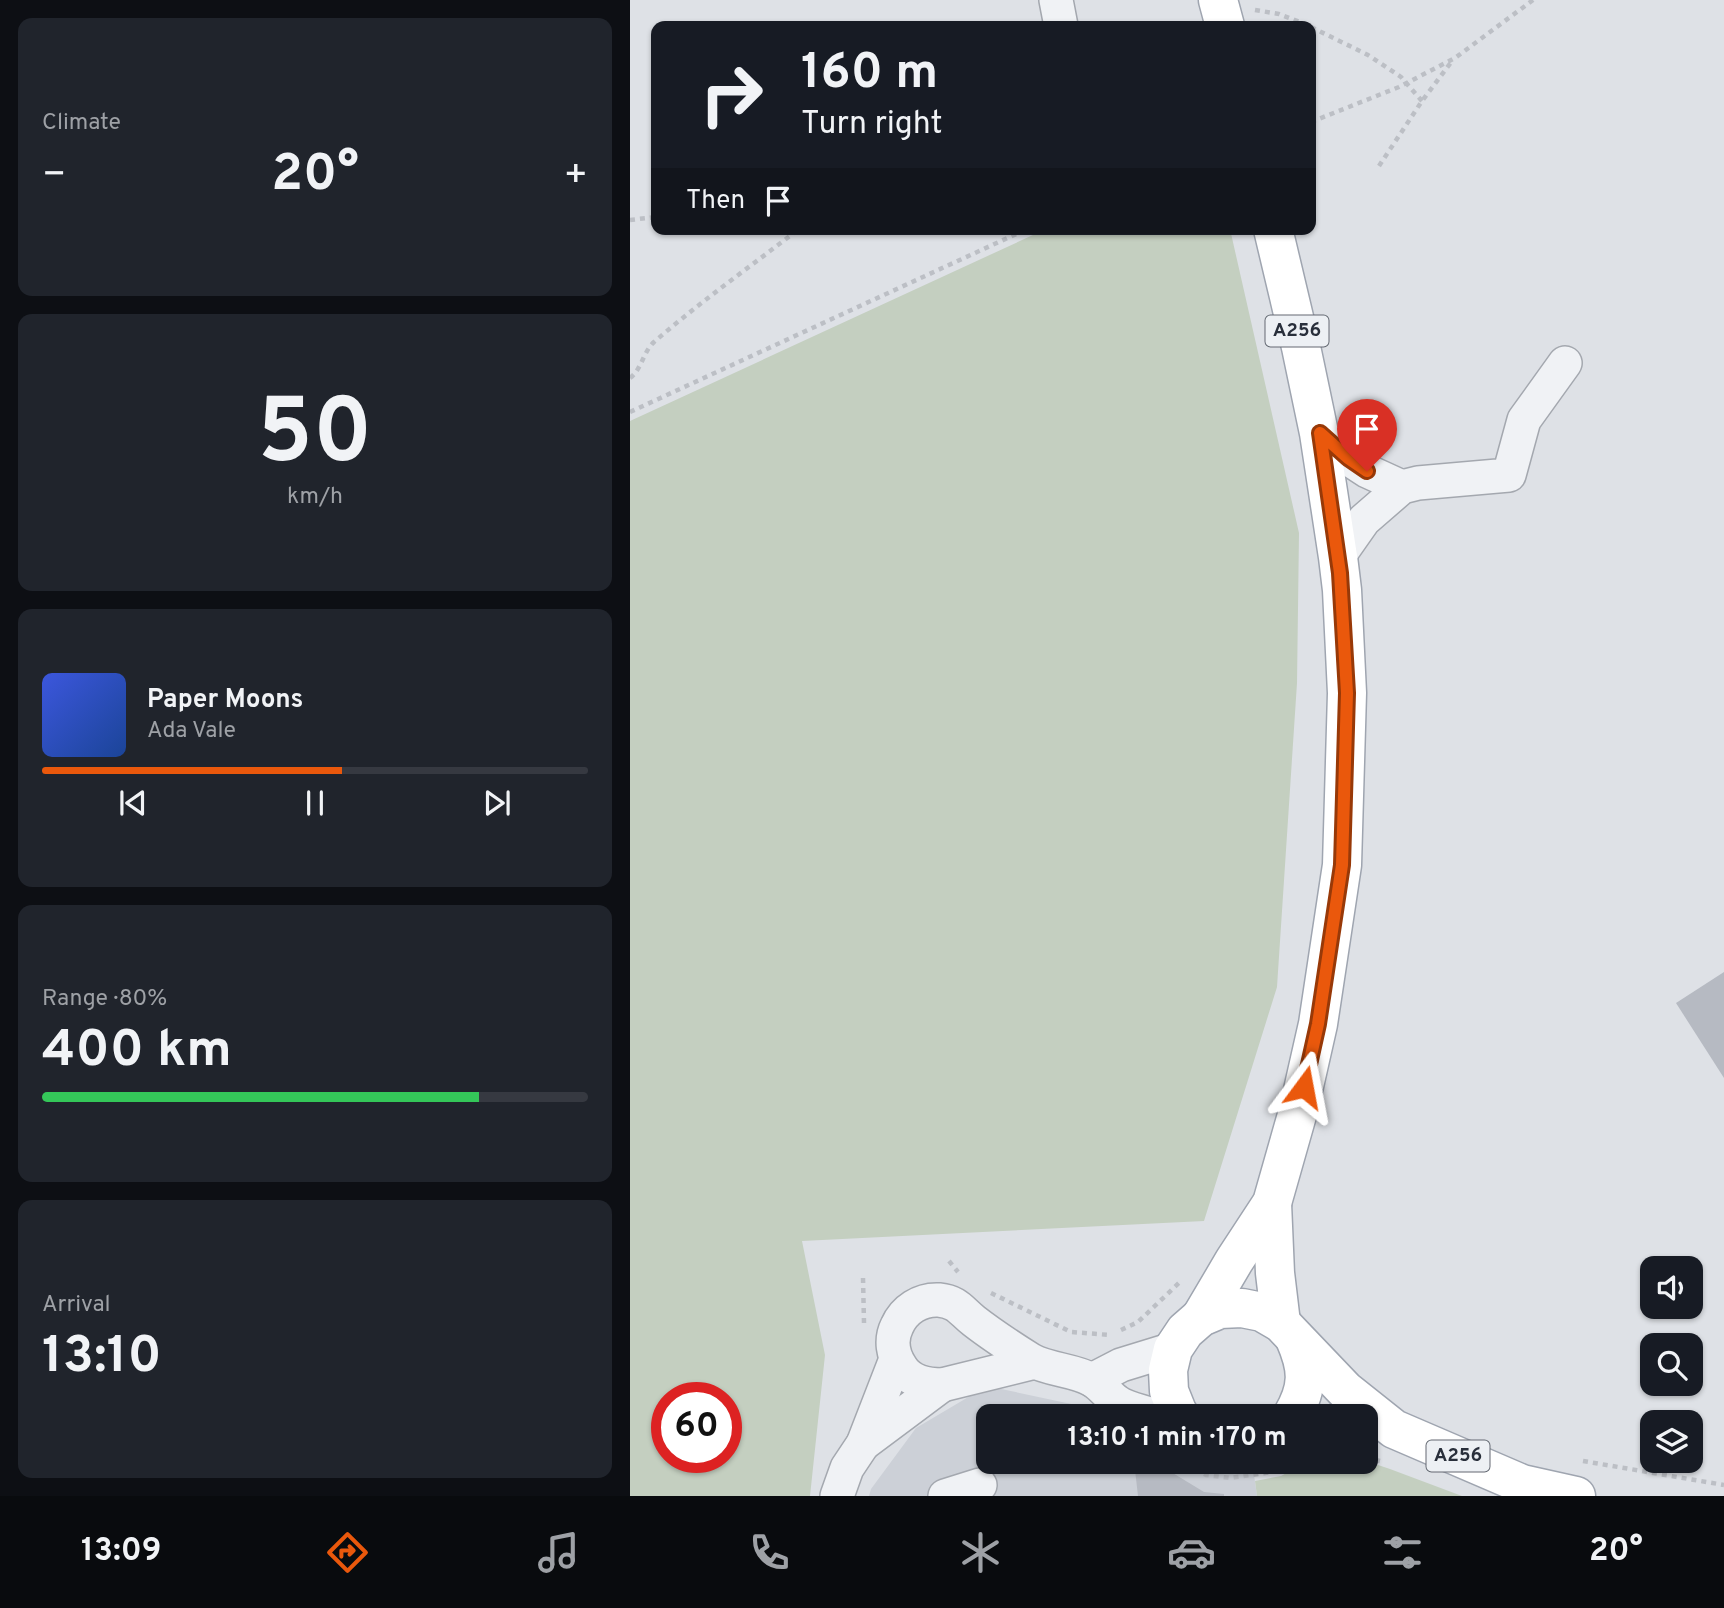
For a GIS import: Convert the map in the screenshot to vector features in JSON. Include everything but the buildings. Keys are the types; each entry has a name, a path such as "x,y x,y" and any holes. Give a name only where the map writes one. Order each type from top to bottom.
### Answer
{"main road":[{"name":"A256","path":"1274,235 1320,433 1342,590 1347,693 1342,865 1318,1024 1272,1203 1275,1273 1288,1331 1303,1359 1305,1380 1299,1404"},
{"name":"A256","path":"1173,1349 1185,1331 1201,1317 1272,1203"},
{"name":"A256","path":"1201,1317 1220,1309 1242,1308 1262,1312 1288,1331 1380,1428 1522,1484 1575,1478"},
{"path":"1173,1349 1168,1370 1169,1391 1174,1404"}],"street":[{"path":"1056,0 1060,21"},
{"path":"1338,557 1364,520 1402,487 1418,483 1509,475 1524,419 1565,363"},
{"path":"1320,433 1367,471 1402,487"},
{"path":"980,1306 963,1310 951,1303 937,1300 923,1301 911,1308 894,1331 896,1359 903,1371 914,1380 928,1385 949,1383 1034,1362"},
{"path":"980,1306 1034,1362 1092,1380 1121,1404"},
{"path":"863,1444 967,1372 975,1361 979,1347 980,1306"},
{"path":"1092,1380 1121,1365 1173,1349"},
{"path":"838,1496 848,1468 863,1444 896,1359"},
{"path":"946,1496 980,1485"}],"path":[{"path":"1316,120 1399,87 1455,58 1533,0"},
{"path":"1229,11 1279,15 1296,21"},
{"path":"1316,29 1368,55 1406,82 1423,101"},
{"path":"1379,166 1455,58"},
{"path":"630,220 651,218"},
{"path":"630,377 635,374 651,345 791,235"},
{"path":"630,412 1014,235"},
{"path":"949,1261 959,1274"},
{"path":"980,1306 1071,1332 1111,1335 1138,1322 1183,1279"},
{"path":"1204,1474 1230,1478 1262,1474"},
{"path":"1575,1478 1724,1485"}],"shaded area":[{"path":"987,1386 1071,1404 976,1404 976,1474 1254,1474 1257,1496 869,1496 871,1489 916,1428"}],"green space":[{"path":"1033,235 1231,235 1299,533 1297,683 1277,987 1204,1221 802,1241 825,1355 810,1496 630,1496 630,421"},
{"path":"1378,1465 1462,1496 1257,1496 1255,1481 1281,1476 1378,1474"}],"route":[{"path":"1304,1087 1318,1024 1342,865 1347,693 1342,590 1320,433 1367,471"}]}
